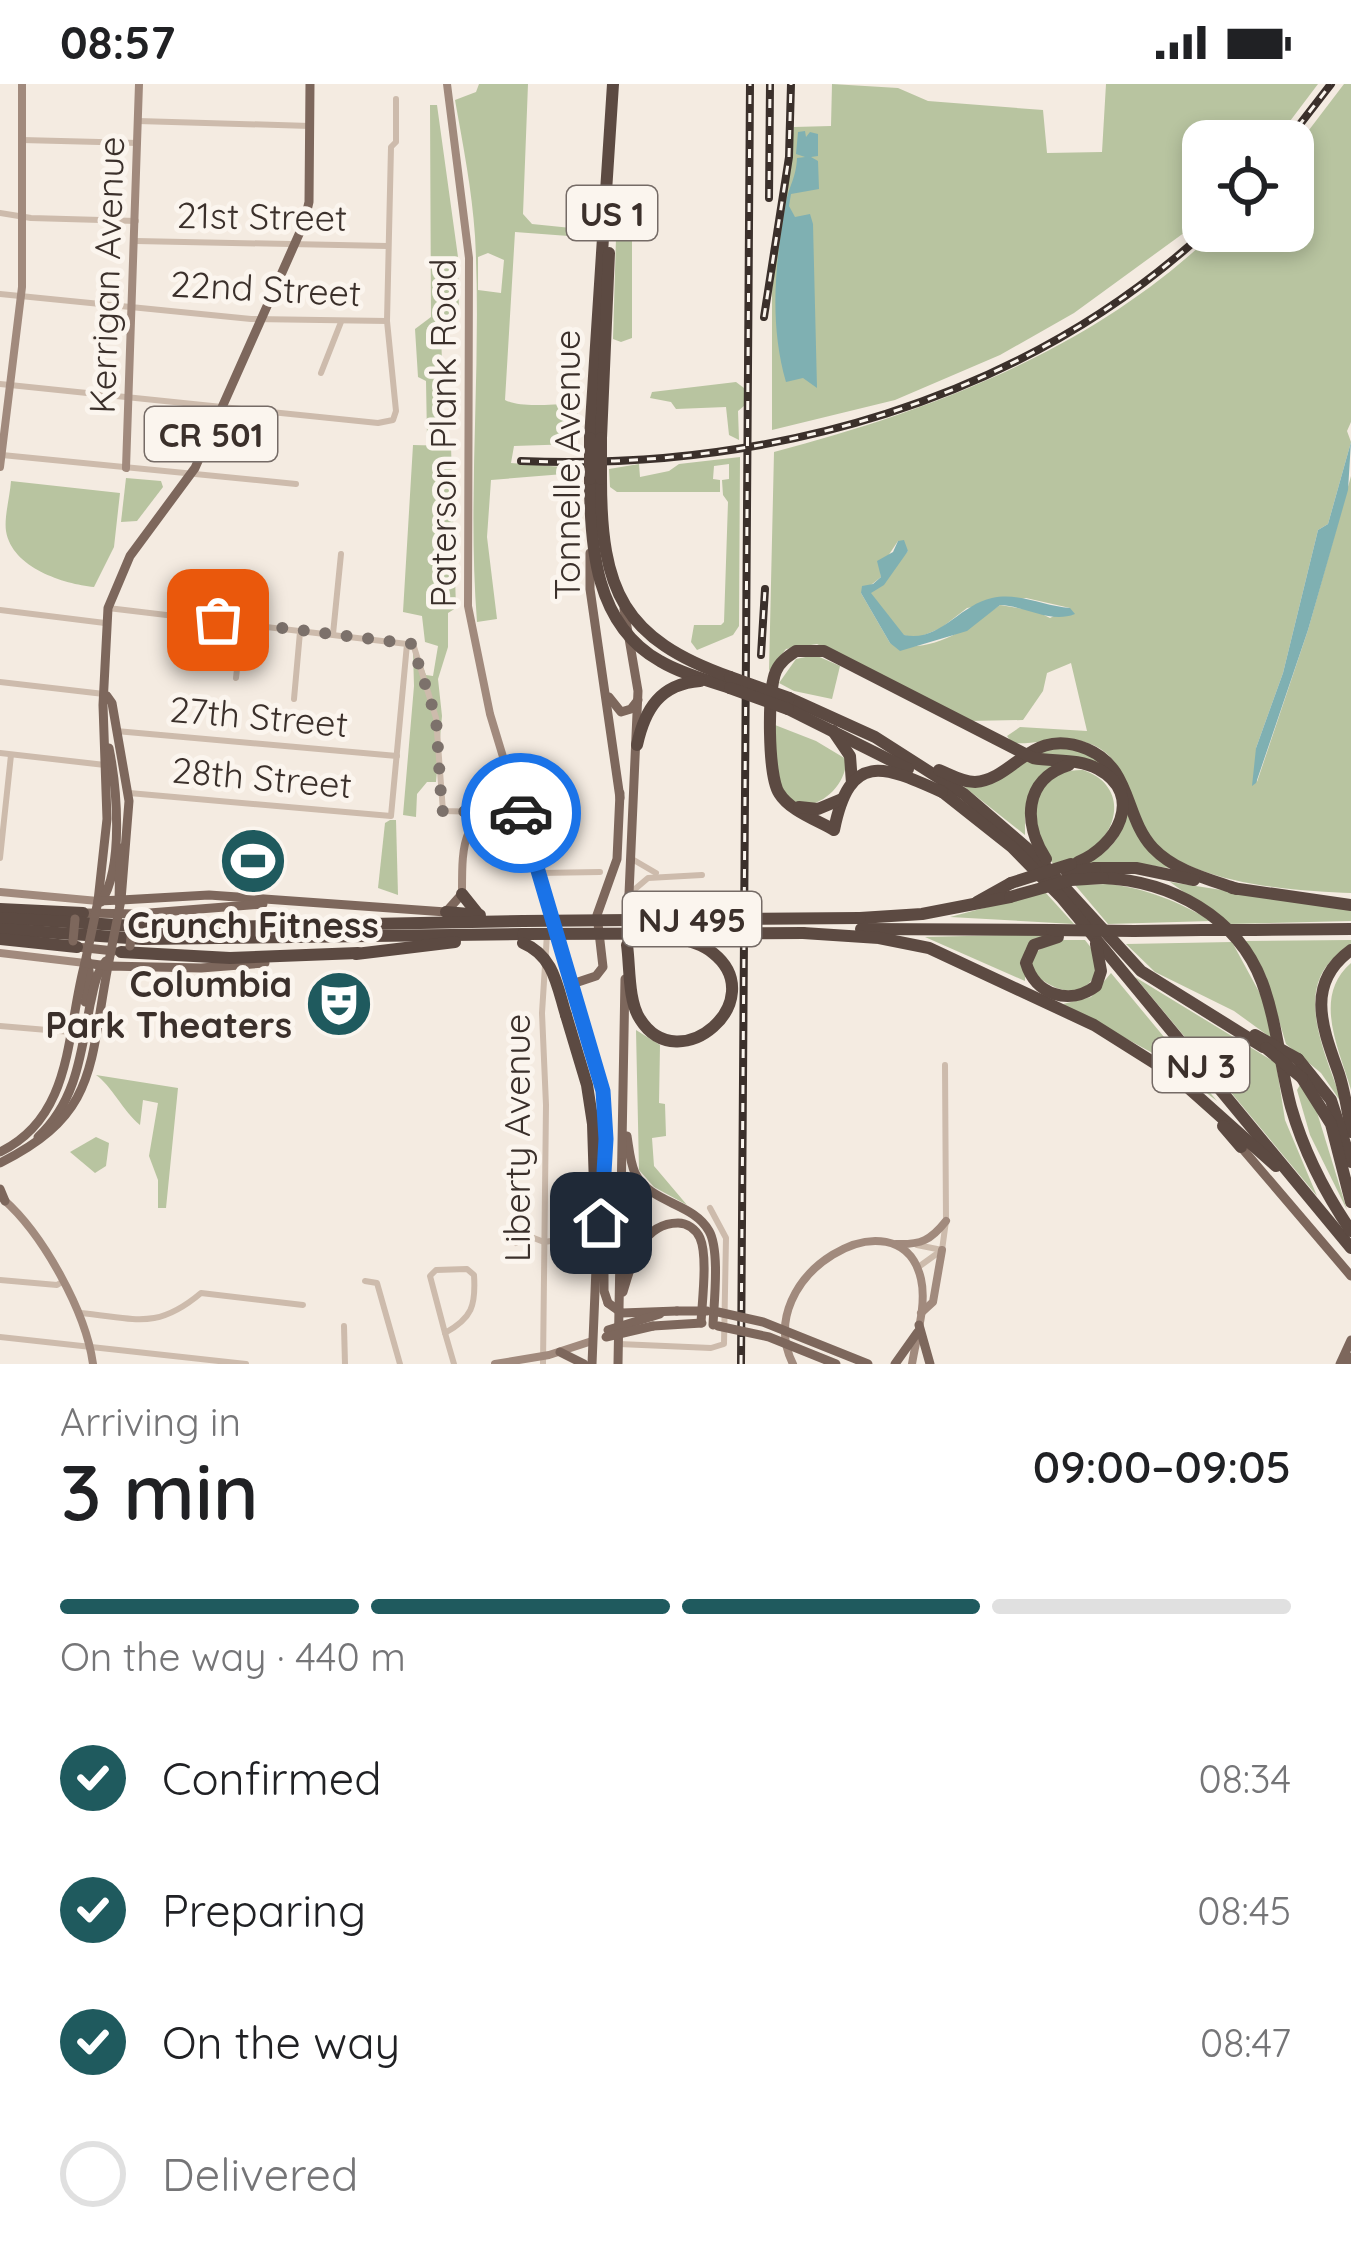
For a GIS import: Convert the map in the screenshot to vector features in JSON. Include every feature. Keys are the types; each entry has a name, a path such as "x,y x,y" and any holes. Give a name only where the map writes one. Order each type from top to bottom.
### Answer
{"highway":[{"name":"Tonnelle Avenue","path":"618,84 599,341 596,479 605,543 621,598"},
{"name":"Tonnelle Avenue","path":"590,521 596,479"},
{"name":"NJ 3","path":"590,521 602,588 632,640 663,663 833,716 906,755 992,816 1060,880 1132,963 1215,1018 1298,1060 1335,1107 1351,1162"},
{"name":"NJ 3","path":"621,598 639,626 664,649 726,683"},
{"path":"835,826 790,805 773,781 773,682 787,657 808,649 838,657 1025,754 1102,770 1112,780 1122,810 1108,845 1009,890"},
{"path":"637,745 648,709 665,692 690,682 726,683"},
{"name":"NJ 3","path":"788,704 893,760 1021,855 1351,1248"},
{"path":"831,728 850,756 851,784"},
{"path":"906,755 974,782 1025,754 1061,744 1097,754 1120,776 1140,829 1154,849 1174,865 1237,889"},
{"path":"1060,880 1035,841 1030,808 1036,788 1049,774 1080,764"},
{"path":"835,826 851,784 870,772 885,769 942,792"},
{"path":"823,807 843,798"},
{"path":"790,805 832,811 835,826"},
{"path":"1009,890 1145,869 1237,889 1351,902"},
{"path":"1099,873 1181,896 1215,918 1243,947 1267,997 1303,1142 1351,1231"},
{"name":"NJ 495","path":"0,918 170,928 803,933 879,928 1009,890"},
{"path":"462,894 479,914 523,933 549,964 593,1124 597,1247"},
{"path":"0,909 79,916"},
{"path":"446,912 479,914"},
{"path":"879,928 1094,1024 1156,1061 1308,1194"},
{"name":"NJ 495","path":"0,929 143,938 879,928 1055,933 1351,929"},
{"path":"627,945 634,1007 648,1029 673,1040 697,1039 721,1022 731,996 728,971 702,946 656,932"},
{"path":"1055,933 1034,945 1026,967 1042,988 1070,997 1087,993 1098,982 1101,966 1094,937"},
{"path":"265,963 493,934"},
{"path":"0,939 75,944"},
{"path":"126,949 230,958 358,953"},
{"path":"1351,950 1326,977 1319,1010 1351,1132"},
{"name":"NJ 3","path":"1260,1041 1302,1078 1330,1124 1351,1202"},
{"path":"1209,1106 1241,1147"}],"main road":[{"path":"0,467 4,384 21,296 22,84"},
{"name":"Kerrigan Avenue","path":"126,468 139,84"},
{"name":"CR 501","path":"1,1161 26,1150 62,1122 79,1098 121,900 128,793 106,694 108,608 130,556 192,473 293,244 309,202 310,84"},
{"name":"Paterson Plank Road","path":"448,84 469,258 468,606 477,664 603,1091 604,1291 614,1303"},
{"name":"Tonnelle Avenue","path":"590,521 590,589 628,850"},
{"name":"Tonnelle Avenue","path":"618,1364 614,1303 628,850 638,700 632,640 621,598"},
{"path":"606,693 621,712 638,700"},
{"path":"33,1131 52,1114 71,1076 90,976 87,961 75,944 79,916 105,896 114,848 112,732"},
{"path":"112,732 122,812 116,891 131,917"},
{"name":"CR 501","path":"1,1161 33,1131 59,1089 98,901 107,819 105,765 112,732"},
{"path":"572,984 596,976 603,967 597,916 617,860 620,793"},
{"path":"0,892 98,901 209,896 446,912 462,894 465,842 474,821 484,812 517,802"},
{"path":"79,916 131,917 298,903"},
{"path":"126,949 131,917"},
{"path":"75,944 126,949"},
{"path":"26,1150 56,1118 70,1094 97,974 106,961 126,949"},
{"path":"0,952 108,966 201,968 265,963"},
{"path":"622,1120 642,1184 694,1216 710,1232 711,1325"},
{"path":"1241,1147 1351,1276"},
{"path":"2,1195 80,1312 93,1364"},
{"name":"Paterson Plank Road","path":"588,1364 603,1197"},
{"path":"794,1364 786,1346 792,1300 821,1261 847,1246 872,1241 917,1245 946,1220"},
{"path":"711,1311 701,1240 693,1228 680,1223 658,1228 642,1242 614,1303 622,1313 711,1311 763,1322 868,1364"},
{"path":"889,1244 903,1252 922,1282 912,1364"},
{"path":"895,1364 932,1302 942,1250"},
{"path":"1343,1266 1351,1287"},
{"path":"495,1364 544,1360 677,1311"},
{"path":"919,1324 930,1364"},
{"path":"607,1334 653,1326 711,1325 770,1337 836,1364"},
{"path":"1346,1362 1351,1340"},
{"path":"560,1352 588,1364"}],"street":[{"path":"4,384 378,423 393,420 387,246 397,99"},
{"path":"138,122 310,126"},
{"path":"22,140 138,143"},
{"name":"21st Street","path":"0,213 136,221"},
{"name":"21st Street","path":"136,242 387,246"},
{"name":"22nd Street","path":"0,293 262,319 387,321"},
{"path":"321,373 341,322"},
{"path":"1,455 296,484"},
{"path":"333,636 341,554"},
{"path":"108,608 415,647 436,718 442,811 484,812"},
{"path":"0,610 105,623"},
{"path":"236,679 242,624"},
{"path":"293,699 300,632"},
{"path":"397,756 407,644"},
{"path":"0,682 106,694"},
{"name":"27th Street","path":"112,732 397,756"},
{"path":"0,753 105,765"},
{"path":"0,858 11,755"},
{"name":"28th Street","path":"128,793 391,816 397,756"},
{"path":"628,850 646,870 702,875"},
{"path":"539,873 600,872"},
{"path":"628,895 644,880 666,874"},
{"name":"Liberty Avenue","path":"544,1360 542,997 549,912"},
{"path":"0,1026 71,1032"},
{"path":"916,1268 942,1250 945,1065"},
{"path":"619,1344 711,1348 724,1344 726,1238 710,1208"},
{"path":"516,1243 526,1235 544,1242 577,1237"},
{"path":"917,1245 942,1250"},
{"path":"445,1334 469,1318 473,1308 474,1275 467,1269 436,1270 430,1276 445,1334 454,1364"},
{"path":"0,1280 55,1286 62,1282"},
{"path":"365,1282 377,1283 400,1364"},
{"path":"80,1312 155,1320 184,1309 201,1293 303,1305"},
{"path":"344,1326 345,1364"},
{"path":"0,1337 246,1364"}],"green space":[{"path":"479,84 528,84 523,214 532,224 591,230 594,219 598,222 583,240 515,232 505,400 530,405 577,404 579,426 575,444 514,446 511,463 575,468 576,473 491,480 487,537 497,619 477,622 475,236 455,100 476,92","holes":["488,253 504,260 501,293 478,290 478,257"]},
{"path":"832,84 898,88 928,101 1043,110 1047,153 1102,152 1106,84 1318,84 1291,120 1182,120 1182,234 1074,313 1000,355 895,400 772,430 772,291 794,127 831,126"},
{"path":"1344,84 1351,84 1351,422 1347,431 1351,442 1328,524 1318,530 1283,673 1256,748 1257,782 1308,630 1351,476 1351,893 1238,881 1182,862 1144,830 1120,771 1105,752 1072,739 1012,743 1007,736 1020,727 1087,731 1071,663 1047,673 1043,691 1023,720 968,721 817,644 786,649 769,671 774,452 893,416 1009,370 1065,342 1169,273 1192,252 1314,252 1314,123","holes":["898,541 908,551 870,593 903,635 917,638 941,628 967,608 1026,598 1070,608 1050,618 1000,605 934,643 890,643 861,593 881,577 880,568"]},
{"path":"430,105 437,105 458,257 459,317 441,327 444,440 427,437 426,381 418,377 415,329 431,317"},
{"path":"625,227 632,236 632,338 621,342 613,339 616,238"},
{"path":"736,382 744,388 744,406 738,411 739,440 729,435 726,407 676,409 671,402 650,398 652,392"},
{"path":"413,445 451,446 456,608 448,613 448,647 438,679 442,716 436,782 427,782 417,794 416,817 403,815 413,652 417,650 426,675 433,676 438,646 425,642 422,616 403,612"},
{"path":"740,457 739,626 733,635 697,650 691,642 694,625 724,622 728,502 722,480 729,479 729,464 714,466 713,479 720,480 720,492 617,492 610,487 609,469 639,464 640,477 679,464"},
{"path":"126,478 161,481 163,487 137,521 121,522"},
{"path":"11,481 120,493 114,547 94,587 55,578 18,555 6,531"},
{"path":"815,655 840,666 832,699 779,683 796,659"},
{"path":"775,725 846,759 840,782 823,799 802,804 783,791 776,768"},
{"path":"1052,748 1089,753 1114,778 1089,761 1038,755"},
{"path":"1025,759 1064,764 1053,767 1025,818 1025,835 957,781 966,784"},
{"path":"1083,770 1106,785 1112,795 1113,819 1090,851 1054,865 1039,835 1036,804 1050,779"},
{"path":"1124,800 1138,834 1169,868 1133,863 1081,866 1119,836"},
{"path":"396,820 398,895 378,888 385,823"},
{"path":"1170,882 1351,910 1351,921 1228,924"},
{"path":"1109,884 1162,897 1211,921 1108,924 1075,885"},
{"path":"1045,892 1074,924 950,917"},
{"path":"1046,934 1025,950 1025,981 925,937"},
{"path":"1054,940 1085,940 1092,949 1097,971 1084,987 1067,991 1032,972 1032,955"},
{"path":"1351,940 1351,946 1331,960 1315,998 1321,1041 1343,1105 1321,1073 1286,1044 1266,976 1245,941"},
{"path":"1232,942 1264,1001 1274,1040 1234,1011 1155,972 1126,944"},
{"path":"1351,963 1351,1090 1335,1040 1331,1007 1339,976"},
{"path":"1111,973 1217,1101 1158,1056 1063,1004 1091,997"},
{"path":"1135,977 1276,1063 1285,1120 1317,1196"},
{"path":"636,1030 660,1045 659,1103 665,1104 666,1136 652,1138 654,1166 687,1205 654,1187 639,1170"},
{"path":"96,1075 178,1088 166,1208 158,1208 158,1180 149,1156 158,1103 143,1100 140,1125"},
{"path":"1300,1085 1316,1109 1347,1210 1310,1135 1297,1090"},
{"path":"96,1137 109,1143 106,1166 95,1173 70,1152"}],"water":[{"path":"805,131 806,137 810,132 818,134 818,156 811,157 818,161 819,189 791,194 789,206 795,217 810,214 813,224 817,388 803,378 786,382 776,315 782,225 797,158 805,157 796,154 798,132"},
{"path":"1351,442 1348,490 1308,630 1252,786 1256,748 1283,673 1318,530 1328,524"},
{"path":"904,540 908,551 884,585 871,593 904,635 928,634 992,598 1022,598 1070,608 1075,614 1047,616 1000,605 967,631 900,651 890,643 861,593 862,586 881,577 877,561"}],"railway":[{"path":"741,1364 750,84"},
{"path":"769,198 770,84"},
{"path":"764,317 789,157 791,84"},
{"path":"1303,120 1331,84"},
{"path":"521,461 614,461 706,453 798,437 887,414 973,381 1056,340 1134,290 1182,251"},
{"path":"761,655 765,589"}],"way so far":[{"path":"218,620 412,644 436,718 442,811 484,812 517,802 521,813"}],"place":[{"name":"Crunch Fitness","path":"253,861"},
{"name":"Columbia Park Theaters","path":"339,1004"}],"route":[{"path":"521,813 603,1091 606,1139 601,1223"}]}
